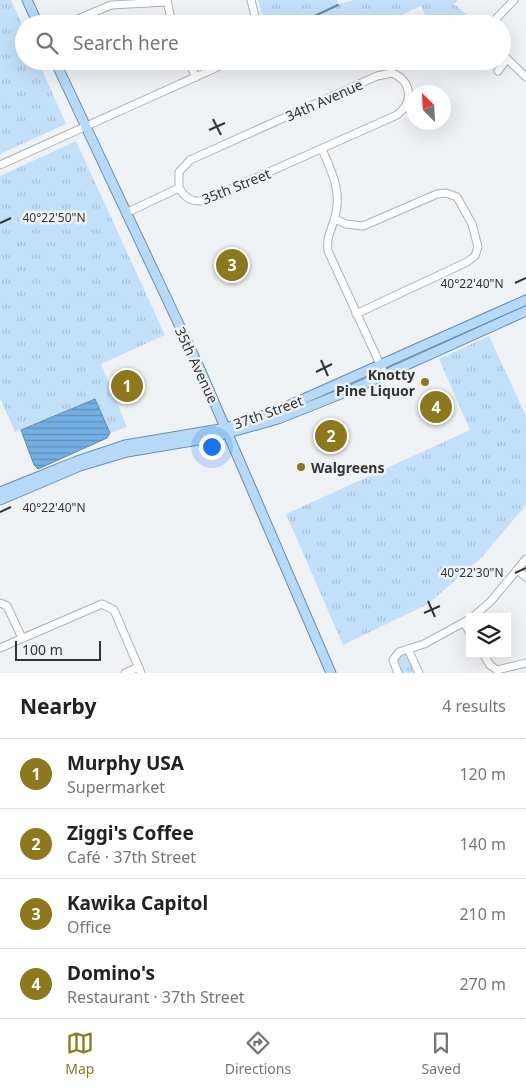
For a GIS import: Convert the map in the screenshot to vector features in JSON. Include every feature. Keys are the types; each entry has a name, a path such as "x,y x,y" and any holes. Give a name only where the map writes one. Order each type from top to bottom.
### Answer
{"main road":[{"path":"27,0 34,15"},
{"name":"35th Avenue","path":"59,70 227,431 331,673"},
{"name":"37th Street","path":"0,492 77,461 125,445 227,431 381,366 526,300"},
{"name":"37th Street","path":"0,500 80,466 127,452 278,419 385,375 526,311"}],"street":[{"path":"251,0 255,15"},
{"path":"499,15 514,0"},
{"path":"87,15 111,5 167,1 170,15"},
{"path":"511,63 526,77"},
{"path":"192,70 196,77"},
{"path":"0,165 211,70"},
{"name":"34th Avenue","path":"179,188 180,169 190,160 208,151 377,76 392,73 403,79 410,97 404,110 322,149"},
{"path":"322,149 338,185 338,198 334,219 328,232 328,251 385,375"},
{"name":"35th Street","path":"179,188 190,200 199,202 322,149"},
{"path":"126,213 179,188"},
{"path":"334,219 346,224 363,226 436,194 446,193 459,200 478,240 476,253 467,262 356,314"},
{"path":"477,613 491,600 526,559"},
{"path":"517,570 526,577"},
{"path":"0,603 8,606 22,638"},
{"path":"0,648 102,604 114,610 140,670 125,673"},
{"path":"398,673 393,660 399,652 424,644 466,622"},
{"path":"408,649 419,673"},
{"path":"486,658 490,665 497,670 526,663"}],"green space":[{"path":"0,0 11,0 18,15 15,15 15,70 42,70 66,124 0,154"},
{"path":"258,0 337,0 338,4 355,0 458,0 454,4 467,15 425,15 421,6 402,15 262,15"},
{"path":"76,141 165,335 101,364 127,427 110,433 95,399 15,432 0,398 0,176"},
{"path":"489,336 526,416 526,505 482,557 428,604 343,645 286,514 470,430 439,359"},
{"path":"403,653 408,656 416,673 402,673 397,657"}],"water":[{"path":"95,399 110,433 107,438 38,469 34,465 21,430"}],"waterway":[{"path":"316,15 338,5"}],"place":[{"name":"Kawika Capitol","path":"232,265"},
{"name":"Knotty Pine Liquor","path":"425,382"},
{"name":"Murphy USA","path":"127,386"},
{"name":"Domino's","path":"436,407"},
{"name":"Ziggi's Coffee","path":"331,436"},
{"name":"Walgreens","path":"301,467"}]}
